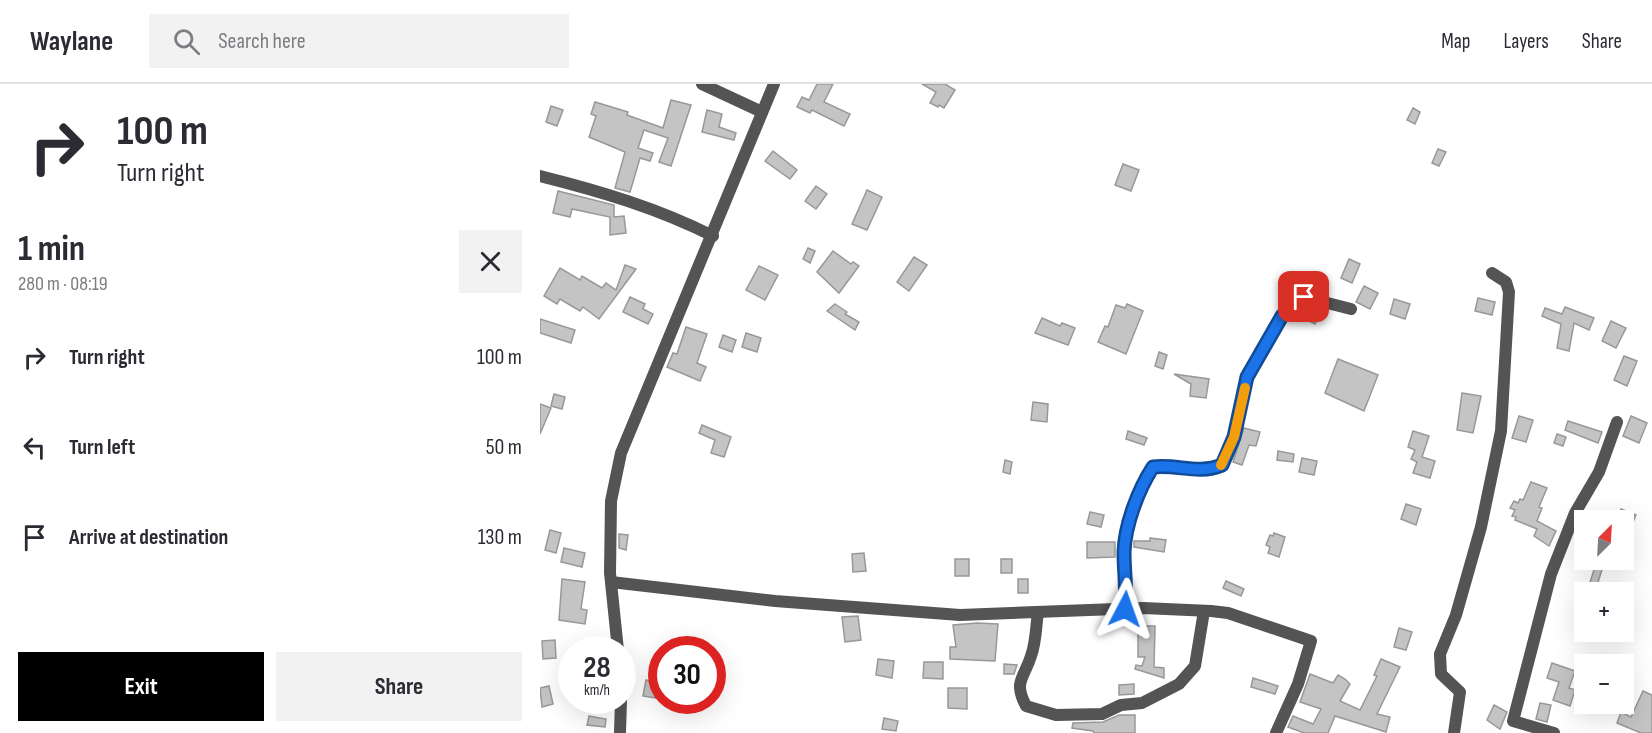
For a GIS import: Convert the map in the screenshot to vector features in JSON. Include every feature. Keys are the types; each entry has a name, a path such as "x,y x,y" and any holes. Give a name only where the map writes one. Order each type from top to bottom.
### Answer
{"street":[{"path":"702,84 762,112"},
{"path":"617,636 611,582 611,501 621,453 713,236 774,84"},
{"path":"540,176 594,189 671,215 713,236"},
{"path":"1454,733 1460,692 1441,674 1440,654 1456,615 1481,527 1501,431 1509,292 1506,282 1492,273"},
{"path":"1125,609 1127,589 1124,552 1143,483 1153,467 1170,465 1196,471 1222,465 1234,437 1247,377 1282,316 1304,297 1351,309"},
{"path":"1554,733 1513,721 1518,696 1535,643 1551,574 1575,513 1599,472 1617,422"},
{"path":"611,582 775,601 960,615 1125,609 1228,613 1311,641 1298,684 1276,733"},
{"path":"1038,612 1031,657 1020,679 1020,694 1026,706 1056,715 1102,714 1121,705 1142,703 1179,684 1195,666 1204,611"},
{"path":"620,733 621,714"}],"building":[{"path":"817,84 833,84 824,102 850,114 844,126 812,110 810,113 797,107 802,97 809,100"},
{"path":"922,84 945,84 955,90 944,108 939,105 938,107 930,103 936,92"},
{"path":"671,100 691,105 671,166 659,162 668,138 644,130 638,148 653,153 650,161 640,158 630,192 615,188 625,152 589,137 596,116 591,114 595,102 628,112 627,115 663,128"},
{"path":"551,106 563,110 557,126 546,122"},
{"path":"1413,108 1420,112 1415,124 1407,120"},
{"path":"707,110 722,114 719,127 736,133 734,140 702,132"},
{"path":"1438,149 1446,152 1439,166 1432,163"},
{"path":"773,151 797,170 790,179 765,161"},
{"path":"1123,164 1139,170 1131,191 1115,185"},
{"path":"816,186 827,194 816,209 805,201"},
{"path":"867,190 882,197 867,230 852,224"},
{"path":"558,191 614,205 614,217 624,216 626,233 610,235 610,217 572,209 570,217 553,213"},
{"path":"808,248 815,251 810,263 803,259"},
{"path":"833,251 851,264 853,262 859,266 839,293 817,272"},
{"path":"914,257 927,265 909,291 897,282"},
{"path":"1349,259 1360,264 1352,283 1341,278"},
{"path":"625,265 636,269 599,319 583,307 580,311 560,299 557,304 544,296 560,268 580,280 582,276 602,288 606,283 616,290"},
{"path":"759,266 778,275 765,300 746,290"},
{"path":"1364,286 1378,293 1370,309 1356,302"},
{"path":"630,297 645,304 643,309 653,314 648,324 623,312"},
{"path":"1478,298 1495,302 1492,315 1475,311"},
{"path":"1394,299 1410,304 1405,319 1390,314"},
{"path":"835,304 847,312 845,314 859,322 855,330 827,311"},
{"path":"1127,304 1143,311 1126,354 1098,342 1105,326 1108,327 1116,305 1125,308"},
{"path":"1308,307 1322,310 1315,324 1303,318"},
{"path":"1565,307 1594,318 1589,330 1574,323 1569,351 1557,348 1561,324 1542,316 1545,308 1562,314"},
{"path":"1042,318 1060,326 1062,323 1075,328 1068,345 1035,333"},
{"path":"540,319 575,330 571,343 540,333"},
{"path":"1611,321 1626,328 1616,348 1602,341"},
{"path":"686,327 707,334 697,363 706,367 700,381 667,367 673,353 677,354"},
{"path":"746,333 761,338 757,352 742,347"},
{"path":"723,335 736,340 732,352 719,347"},
{"path":"1159,352 1167,355 1163,369 1155,366"},
{"path":"1624,356 1637,361 1627,386 1614,380"},
{"path":"1338,359 1378,375 1364,411 1325,393"},
{"path":"1174,374 1209,379 1206,398 1190,396 1191,384"},
{"path":"1462,393 1481,396 1473,433 1457,430"},
{"path":"554,394 565,397 562,409 551,406"},
{"path":"1033,402 1048,404 1047,422 1031,420"},
{"path":"540,404 551,408 540,434"},
{"path":"1519,416 1533,420 1526,442 1512,438"},
{"path":"1631,416 1647,423 1639,443 1623,436"},
{"path":"1568,421 1602,432 1598,443 1565,430"},
{"path":"702,425 731,437 724,457 711,453 715,440 699,433"},
{"path":"1244,428 1260,432 1256,446 1249,445 1242,465 1233,462"},
{"path":"1128,431 1147,438 1144,445 1126,439"},
{"path":"1413,431 1429,436 1422,457 1435,461 1430,478 1413,473 1417,462 1411,459 1415,450 1408,447"},
{"path":"1557,434 1566,437 1563,446 1554,443"},
{"path":"1278,451 1294,454 1293,462 1277,460"},
{"path":"1302,458 1317,461 1314,475 1299,472"},
{"path":"1005,460 1012,462 1010,474 1003,472"},
{"path":"1531,482 1547,488 1539,507 1542,508 1537,521 1556,531 1549,546 1534,536 1537,529 1515,520 1516,517 1512,516 1515,510 1510,508 1514,501 1518,503 1520,499 1523,500"},
{"path":"1406,504 1421,509 1416,525 1401,519"},
{"path":"1090,512 1104,515 1101,527 1087,524"},
{"path":"550,530 561,533 556,553 545,550"},
{"path":"1274,533 1285,537 1279,557 1268,553 1270,547 1266,545 1270,535 1273,536"},
{"path":"619,534 628,535 626,550 619,548"},
{"path":"1150,538 1166,540 1164,552 1134,547 1134,541 1150,541"},
{"path":"1087,542 1115,542 1115,557 1087,558"},
{"path":"564,548 585,553 582,567 561,562"},
{"path":"864,553 866,571 853,572 852,554"},
{"path":"955,559 969,559 969,576 955,576"},
{"path":"1001,559 1012,559 1012,573 1001,573"},
{"path":"1594,570 1602,570 1598,582 1590,582"},
{"path":"562,579 585,582 581,609 587,610 585,624 559,620"},
{"path":"1018,579 1028,579 1028,593 1018,593"},
{"path":"1226,581 1244,589 1241,596 1223,588"},
{"path":"858,616 861,640 845,642 842,617"},
{"path":"998,624 995,661 950,659 950,647 956,647 953,625"},
{"path":"1138,626 1155,626 1154,667 1164,668 1164,678 1135,669 1136,665 1142,666 1145,657 1138,657"},
{"path":"1399,628 1412,632 1406,650 1394,647"},
{"path":"555,640 556,658 543,659 542,641"},
{"path":"878,659 894,661 892,678 876,675"},
{"path":"1381,659 1400,667 1377,714 1390,717 1386,732 1335,716 1328,733 1304,733 1288,727 1293,716 1313,724 1321,709 1300,702 1310,674 1333,683 1338,675 1345,679 1350,684 1340,701 1360,710 1377,676 1374,675"},
{"path":"924,662 943,662 943,679 923,678"},
{"path":"1552,663 1574,671 1569,688 1574,690 1570,706 1553,700 1559,682 1547,678"},
{"path":"1004,664 1017,665 1014,674 1004,674"},
{"path":"1253,678 1278,686 1275,694 1251,687"},
{"path":"646,680 648,680 648,697 643,696"},
{"path":"1134,684 1134,694 1119,695 1119,685"},
{"path":"549,686 553,704 542,707 540,688"},
{"path":"948,688 967,688 967,709 948,708"},
{"path":"1643,691 1652,695 1652,733 1641,733 1617,723 1620,714 1631,717"},
{"path":"1540,703 1551,705 1547,722 1536,719"},
{"path":"1494,705 1507,712 1500,729 1487,720"},
{"path":"1119,715 1135,715 1135,733 1094,733 1072,728 1073,723 1103,722"},
{"path":"589,716 606,719 605,727 587,725"},
{"path":"884,718 898,721 896,731 882,729"}],"slow traffic":[{"path":"1221,465 1234,437 1245,388"}],"route":[{"path":"1125,609 1127,589 1124,552 1143,483 1153,467 1170,465 1196,471 1211,470 1222,465 1234,437 1247,377 1282,316 1304,297"}]}
